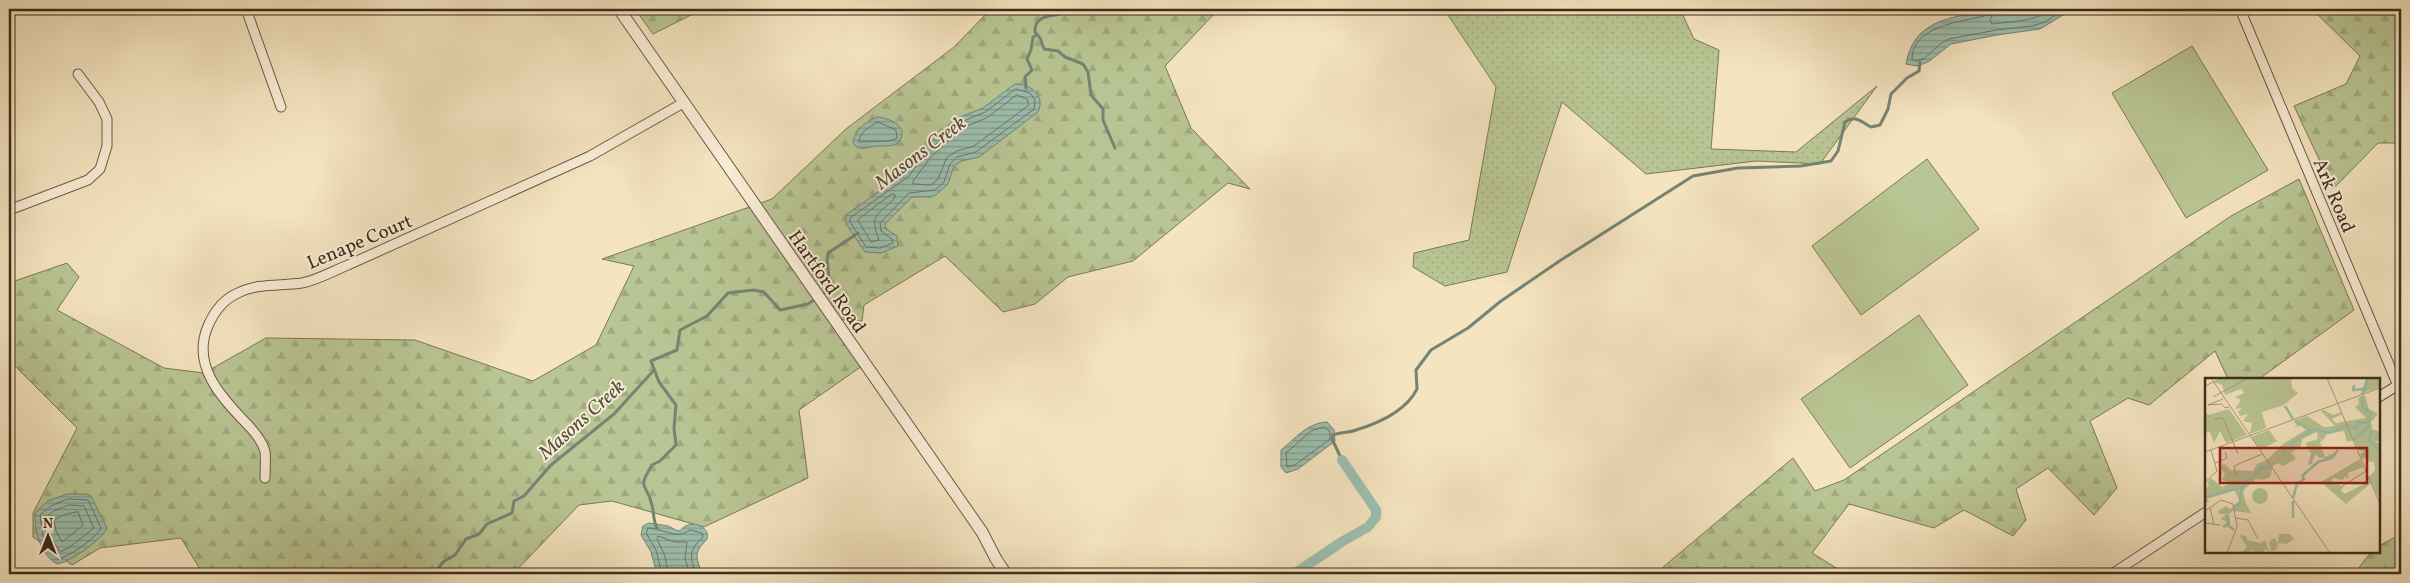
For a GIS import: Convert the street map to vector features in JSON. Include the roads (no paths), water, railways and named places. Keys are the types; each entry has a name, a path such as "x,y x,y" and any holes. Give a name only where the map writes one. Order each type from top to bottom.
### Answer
{"street":[{"path":"246,9 281,107"},
{"name":"Hartford Road","path":"618,9 982,532 1006,574"},
{"name":"Ark Road","path":"2240,9 2400,389"},
{"path":"9,210 88,180 100,169 107,146 106,119 99,102 78,74"},
{"name":"Lenape Court","path":"264,478 265,451 255,433 216,388 204,361 206,330 215,312 228,299 249,289 307,282 340,269 590,156 683,103"},
{"path":"2380,397 2400,389"},
{"path":"2112,574 2205,513"}],"water":[{"path":"1998,9 2073,9 2040,29 1951,44 1928,62 1917,66 1906,64 1911,48 1918,36 1928,28 1953,17"},
{"path":"1015,84 1031,88 1035,92 1040,101 1038,112 979,157 961,161 954,166 948,184 937,194 931,197 912,197 885,224 886,229 897,236 898,246 881,253 865,252 846,224 846,215 906,172 922,151 955,119 983,108"},
{"path":"877,117 889,119 898,125 902,131 900,141 890,146 857,147 853,142 856,133 865,124"},
{"path":"1327,422 1334,430 1335,441 1298,469 1286,473 1281,467 1281,450 1307,428"},
{"path":"67,494 86,494 91,496 107,528 85,550 69,560 57,564 51,560 43,549 37,535 35,513 48,501"},
{"path":"649,523 668,526 678,531 692,524 699,525 705,529 707,539 699,548 697,555 702,574 657,574 651,552 641,535 643,526"}],"waterway":[{"path":"1071,9 1061,14 1043,18 1036,25 1035,32 1040,38 1044,49 1058,51 1065,57 1083,64 1088,72 1091,95 1103,109 1103,120 1115,148"},
{"name":"Masons Creek","path":"1026,88 1025,77 1032,70 1027,59 1033,37 1037,35"},
{"path":"1342,460 1332,439 1333,435 1374,424 1399,410 1417,389 1416,370 1431,350 1468,328 1501,301 1561,260 1693,176 1738,168 1801,166 1831,161 1838,151 1845,122 1856,119 1871,127 1880,125 1888,109 1891,94 1907,78 1919,71 1920,62"},
{"name":"Masons Creek","path":"657,528 653,508 644,483 652,465 660,461 676,445 674,428 676,405 659,382 651,361 677,350 680,330 707,316 728,293 753,290 764,292 780,310 808,304 830,289 828,253 858,233"},
{"name":"Masons Creek","path":"434,574 443,562 455,555 466,539 479,534 487,524 512,513 514,501 524,496 551,465 614,414 654,370"},
{"path":"1294,574 1343,541 1368,527 1376,517 1376,510 1342,460"}]}
